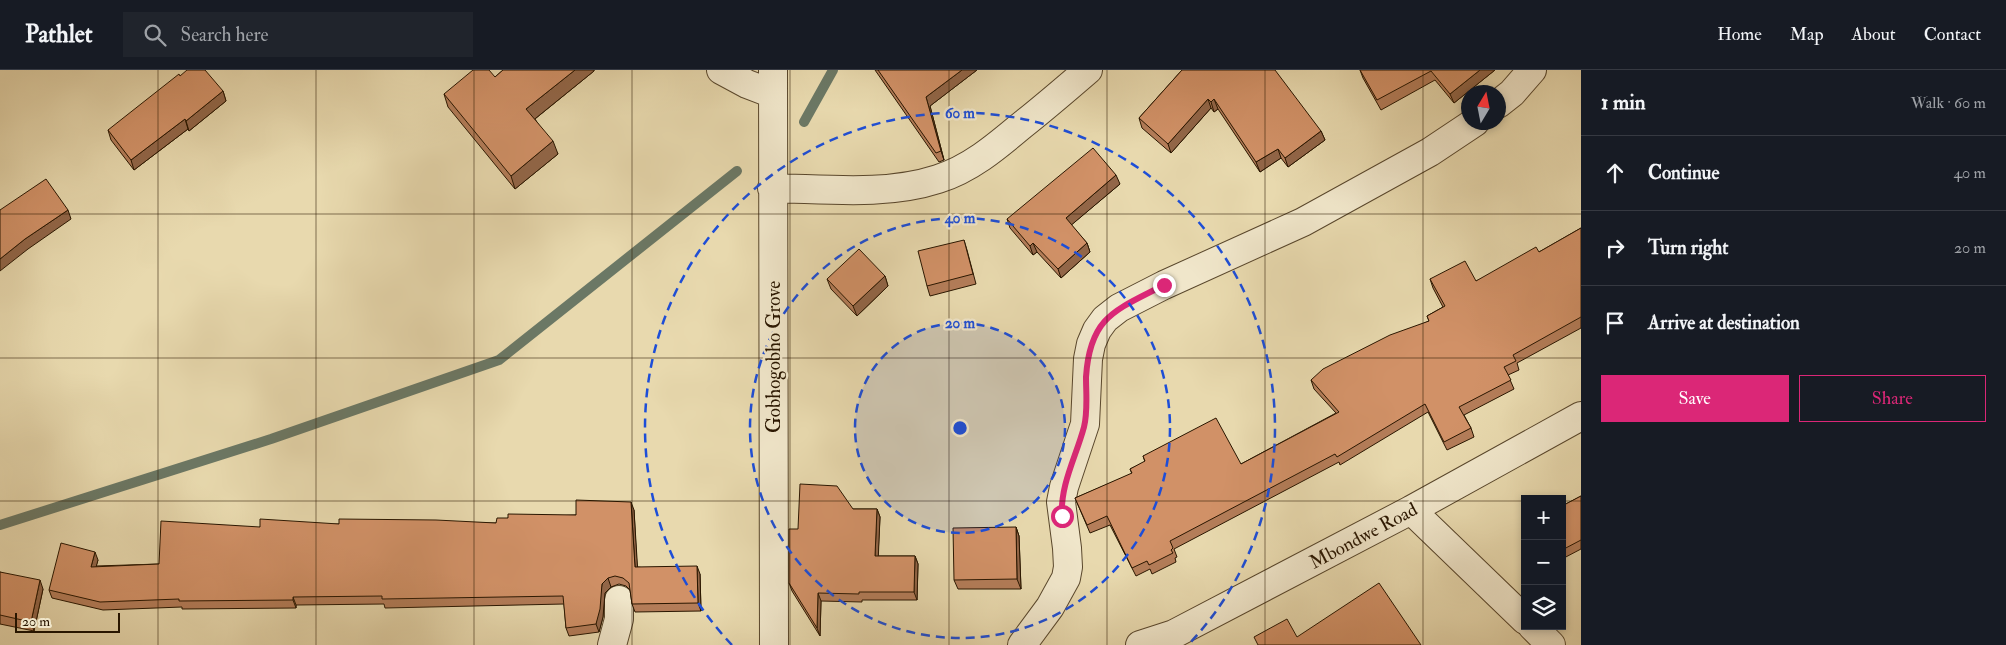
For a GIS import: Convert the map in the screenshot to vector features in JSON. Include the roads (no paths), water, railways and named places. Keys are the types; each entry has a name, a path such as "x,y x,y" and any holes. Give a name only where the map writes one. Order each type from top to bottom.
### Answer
{"street":[{"path":"721,70 747,84 773,82"},
{"path":"772,188 890,189 939,179 962,169 992,150 1088,70"},
{"path":"1506,98 1532,70"},
{"name":"Gobhogobho Grove","path":"773,82 774,645"},
{"path":"1022,645 1050,607 1066,578 1068,567 1067,548 1061,502 1084,424 1088,359 1091,344 1097,330 1105,319 1120,308 1164,285 1302,222 1430,152 1463,130"},
{"name":"Mbondwe Road","path":"1140,645 1174,634 1411,510 1581,416"},
{"path":"1411,510 1521,616"},
{"path":"612,645 619,619 619,600"},
{"path":"1536,630 1551,645"}],"waterway":[{"path":"804,122 833,70"},
{"path":"0,525 271,439 499,360 737,171"}]}
